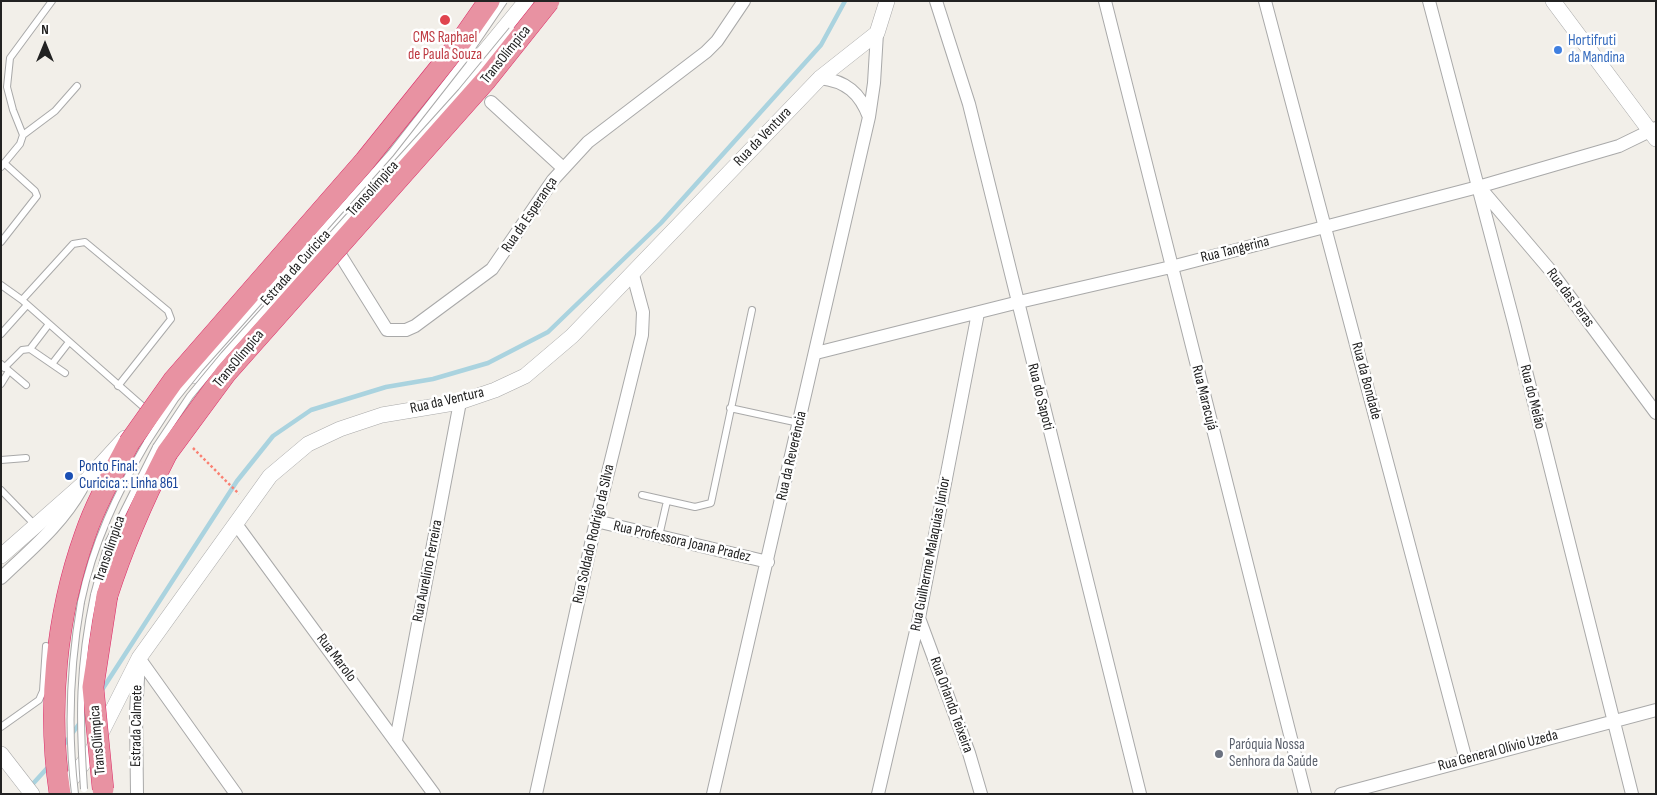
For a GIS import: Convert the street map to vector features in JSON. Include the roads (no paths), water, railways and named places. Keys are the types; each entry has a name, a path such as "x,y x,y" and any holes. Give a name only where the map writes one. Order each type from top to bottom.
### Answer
{"highway":[{"name":"TransOlímpica","path":"60,794 54,724 56,677 74,601 85,535 105,488 138,443 173,381 365,161 453,51 489,1"},
{"name":"TransOlímpica","path":"94,791 93,687 100,595 144,496 162,450 226,373 486,80 549,1"}],"street":[{"name":"Estrada da Curicica","path":"1,556 83,484 149,412 213,360 438,108 526,1"},
{"name":"Rua da Esperança","path":"327,234 382,324 387,330 406,330 472,286 492,269 541,196 563,168 598,134 706,52 717,41 744,1"},
{"path":"877,33 887,1"},
{"name":"Rua do Sapoti","path":"936,1 969,104 1019,302 1039,393 1140,794"},
{"name":"Rua Maracujá","path":"1105,1 1305,794"},
{"name":"Rua da Bondade","path":"1265,1 1466,760"},
{"name":"Rua do Melão","path":"1429,1 1632,794"},
{"path":"1553,1 1654,133"},
{"name":"Rua da Ventura","path":"60,794 91,753 139,658 270,476 308,444 340,429 382,415 460,402 495,390 525,376 572,336 633,275 820,78 877,33"},
{"name":"Rua da Reverência","path":"713,794 768,562 869,117 874,83 877,33"},
{"path":"820,78 834,80 846,85 857,94 865,105 869,117"},
{"path":"491,102 563,168"},
{"name":"Rua Tangerina","path":"816,353 1019,302 1171,267 1478,187 1619,146 1654,133"},
{"name":"Rua das Peras","path":"1478,187 1550,270 1656,413"},
{"name":"Rua Soldado Rodrigo da Silva","path":"536,794 596,521 642,335 642,312 633,275"},
{"name":"Rua Guilherme Malaquias Júnior","path":"878,794 919,618 978,313"},
{"name":"Rua Aurelino Ferreira","path":"396,740 460,402"},
{"path":"1,578 61,520 83,484"},
{"name":"Rua Professora Joana Pradez","path":"596,521 768,562"},
{"name":"Rua Marolo","path":"236,524 434,794"},
{"name":"Rua Orlando Teixeira","path":"919,618 969,752 981,794"},
{"path":"139,658 236,794"},
{"name":"Estrada Calmete","path":"137,794 135,730 139,658"},
{"name":"Rua General Olívio Uzeda","path":"1340,794 1612,720 1656,710"},
{"path":"2,756 32,794"}],"lane":[{"path":"23,135 13,110 7,87 10,58 52,1"},
{"name":"Transolímpica","path":"138,443 200,368 391,153 463,61 504,1"},
{"name":"Transolímpica","path":"162,450 190,396 224,355 461,92 515,28"},
{"path":"1,242 37,196 35,190 3,165 20,144 23,135 47,118 77,86"},
{"path":"1,334 24,302 73,244 85,242 168,311 171,320 118,386"},
{"path":"1,285 24,302 149,412"},
{"path":"642,495 695,507 711,503 752,310"},
{"path":"30,349 49,324"},
{"path":"52,364 69,342"},
{"path":"1,384 5,368 22,350 30,349 65,373"},
{"path":"5,368 26,385"},
{"path":"730,408 799,422"},
{"path":"1,460 26,458"},
{"path":"1,490 36,526"},
{"path":"659,536 667,501"},
{"name":"Transolímpica","path":"74,601 69,724 75,794"},
{"path":"1,727 39,700 42,691 46,646"}],"waterway":[{"path":"100,693 237,481 273,436 311,410 386,387 433,379 488,363 548,332 661,223 821,45 845,1"},
{"path":"63,746 82,720"},
{"path":"30,787 50,765"}],"place":[{"name":"CMS Raphael de Paula Souza","path":"445,20"},
{"name":"Hortifruti da Mandina","path":"1558,50"},
{"name":"Ponto Final: Curicica :: Linha 861","path":"69,476"},
{"name":"Paróquia Nossa Senhora da Saúde","path":"1219,754"}]}
